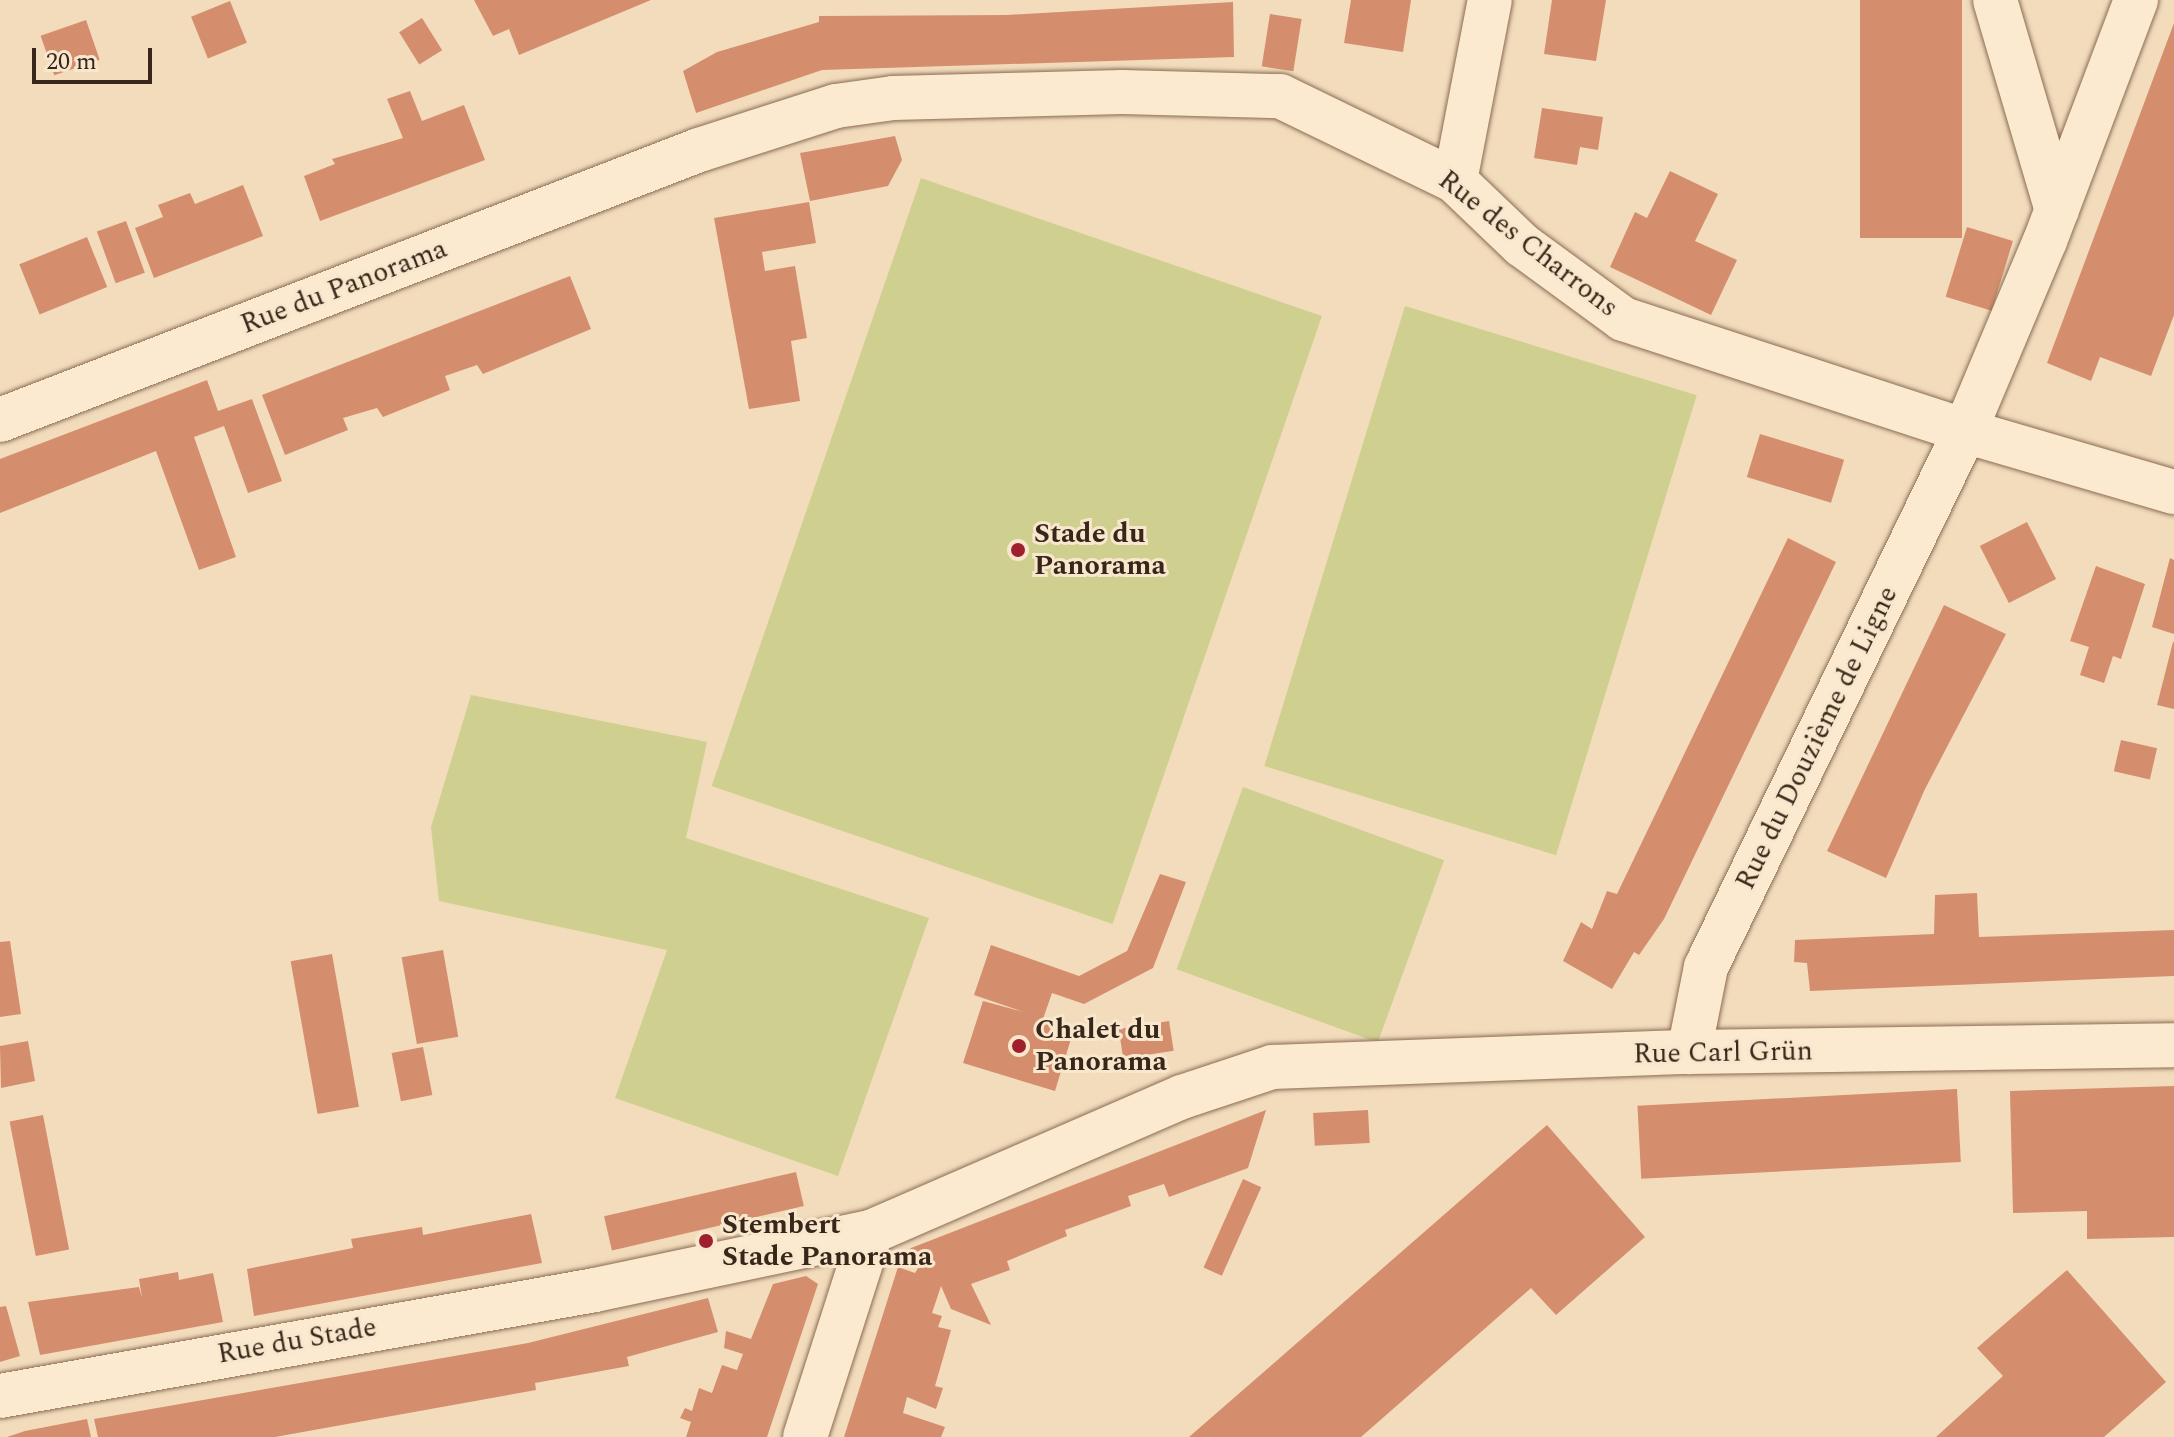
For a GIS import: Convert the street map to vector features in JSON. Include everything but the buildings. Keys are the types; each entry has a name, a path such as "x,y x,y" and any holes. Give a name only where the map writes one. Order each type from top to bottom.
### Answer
{"street":[{"path":"1455,181 1490,0"},
{"path":"1995,0 2057,210"},
{"name":"Rue du Douzième de Ligne","path":"1689,1052 1706,967 1965,431 2057,210 2136,0"},
{"name":"Rue des Charrons","path":"688,155 789,118 893,98 1122,92 1280,96 1455,181 1522,245 1623,319 1965,431 2174,492"},
{"name":"Rue du Panorama","path":"0,420 688,155"},
{"name":"Rue Carl Grün","path":"871,1232 1182,1097 1272,1067 1689,1052 2174,1045"},
{"path":"805,1437 871,1232"},
{"name":"Rue du Stade","path":"0,1396 595,1290 871,1232"}],"green space":[{"name":"Stade du Panorama","path":"921,178 1322,316 1113,924 712,786"},
{"path":"1405,306 1697,395 1556,855 1264,766"},
{"path":"471,695 707,742 686,838 929,918 838,1176 615,1098 667,950 439,901 431,827"},
{"path":"1243,787 1444,860 1378,1042 1177,969"}],"place":[{"name":"Stade du Panorama","path":"1018,550"},
{"name":"Chalet du Panorama","path":"1019,1046"},
{"name":"Stembert Stade Panorama","path":"706,1241"}]}
